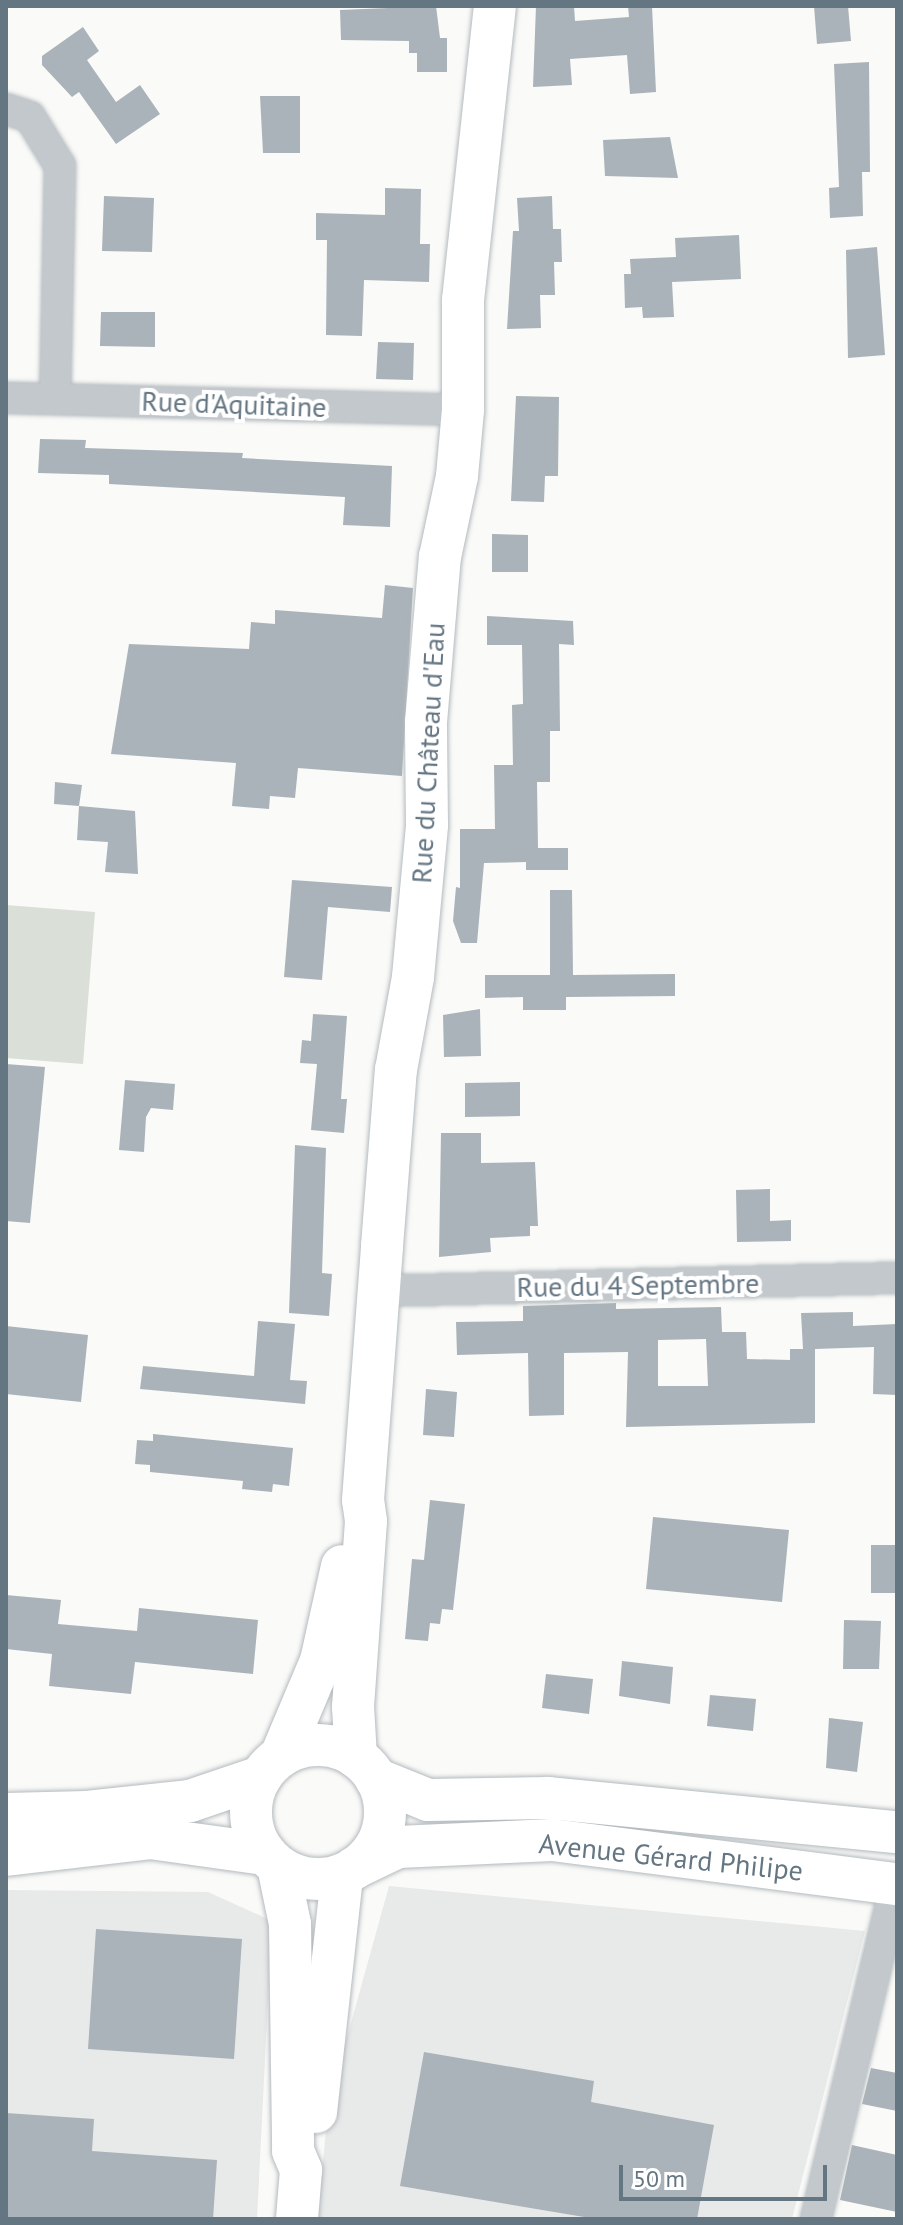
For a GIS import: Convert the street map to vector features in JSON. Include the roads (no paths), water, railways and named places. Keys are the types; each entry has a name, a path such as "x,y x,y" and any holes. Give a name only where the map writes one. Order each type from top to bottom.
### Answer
{"main road":[{"name":"Rue du Château d'Eau","path":"366,1768 353,1707 366,1521 363,1500 396,1070 413,977 427,825 426,722 440,557 463,410 463,300 495,6"},
{"name":"Rue du Château d'Eau","path":"271,1766 321,1661 352,1519 363,1500"},
{"path":"6,1814 190,1801 326,1745 366,1768 383,1798 382,1828 369,1855 348,1871 309,1878 272,1860 150,1838 6,1855"},
{"path":"271,1766 251,1816 272,1860 290,1924 293,2151 301,2170 297,2219"},
{"name":"Avenue Gérard Philipe","path":"366,1768 428,1800 548,1798 897,1832"},
{"name":"Avenue Gérard Philipe","path":"348,1871 398,1847 552,1840 897,1884"},
{"path":"301,2170 313,2152 348,1871"}],"street":[{"path":"6,109 30,117 60,166 55,399"},
{"name":"Rue d'Aquitaine","path":"6,398 463,410"},
{"name":"Rue du 4 Septembre","path":"379,1291 897,1278"},
{"path":"816,2219 897,1884"}]}
